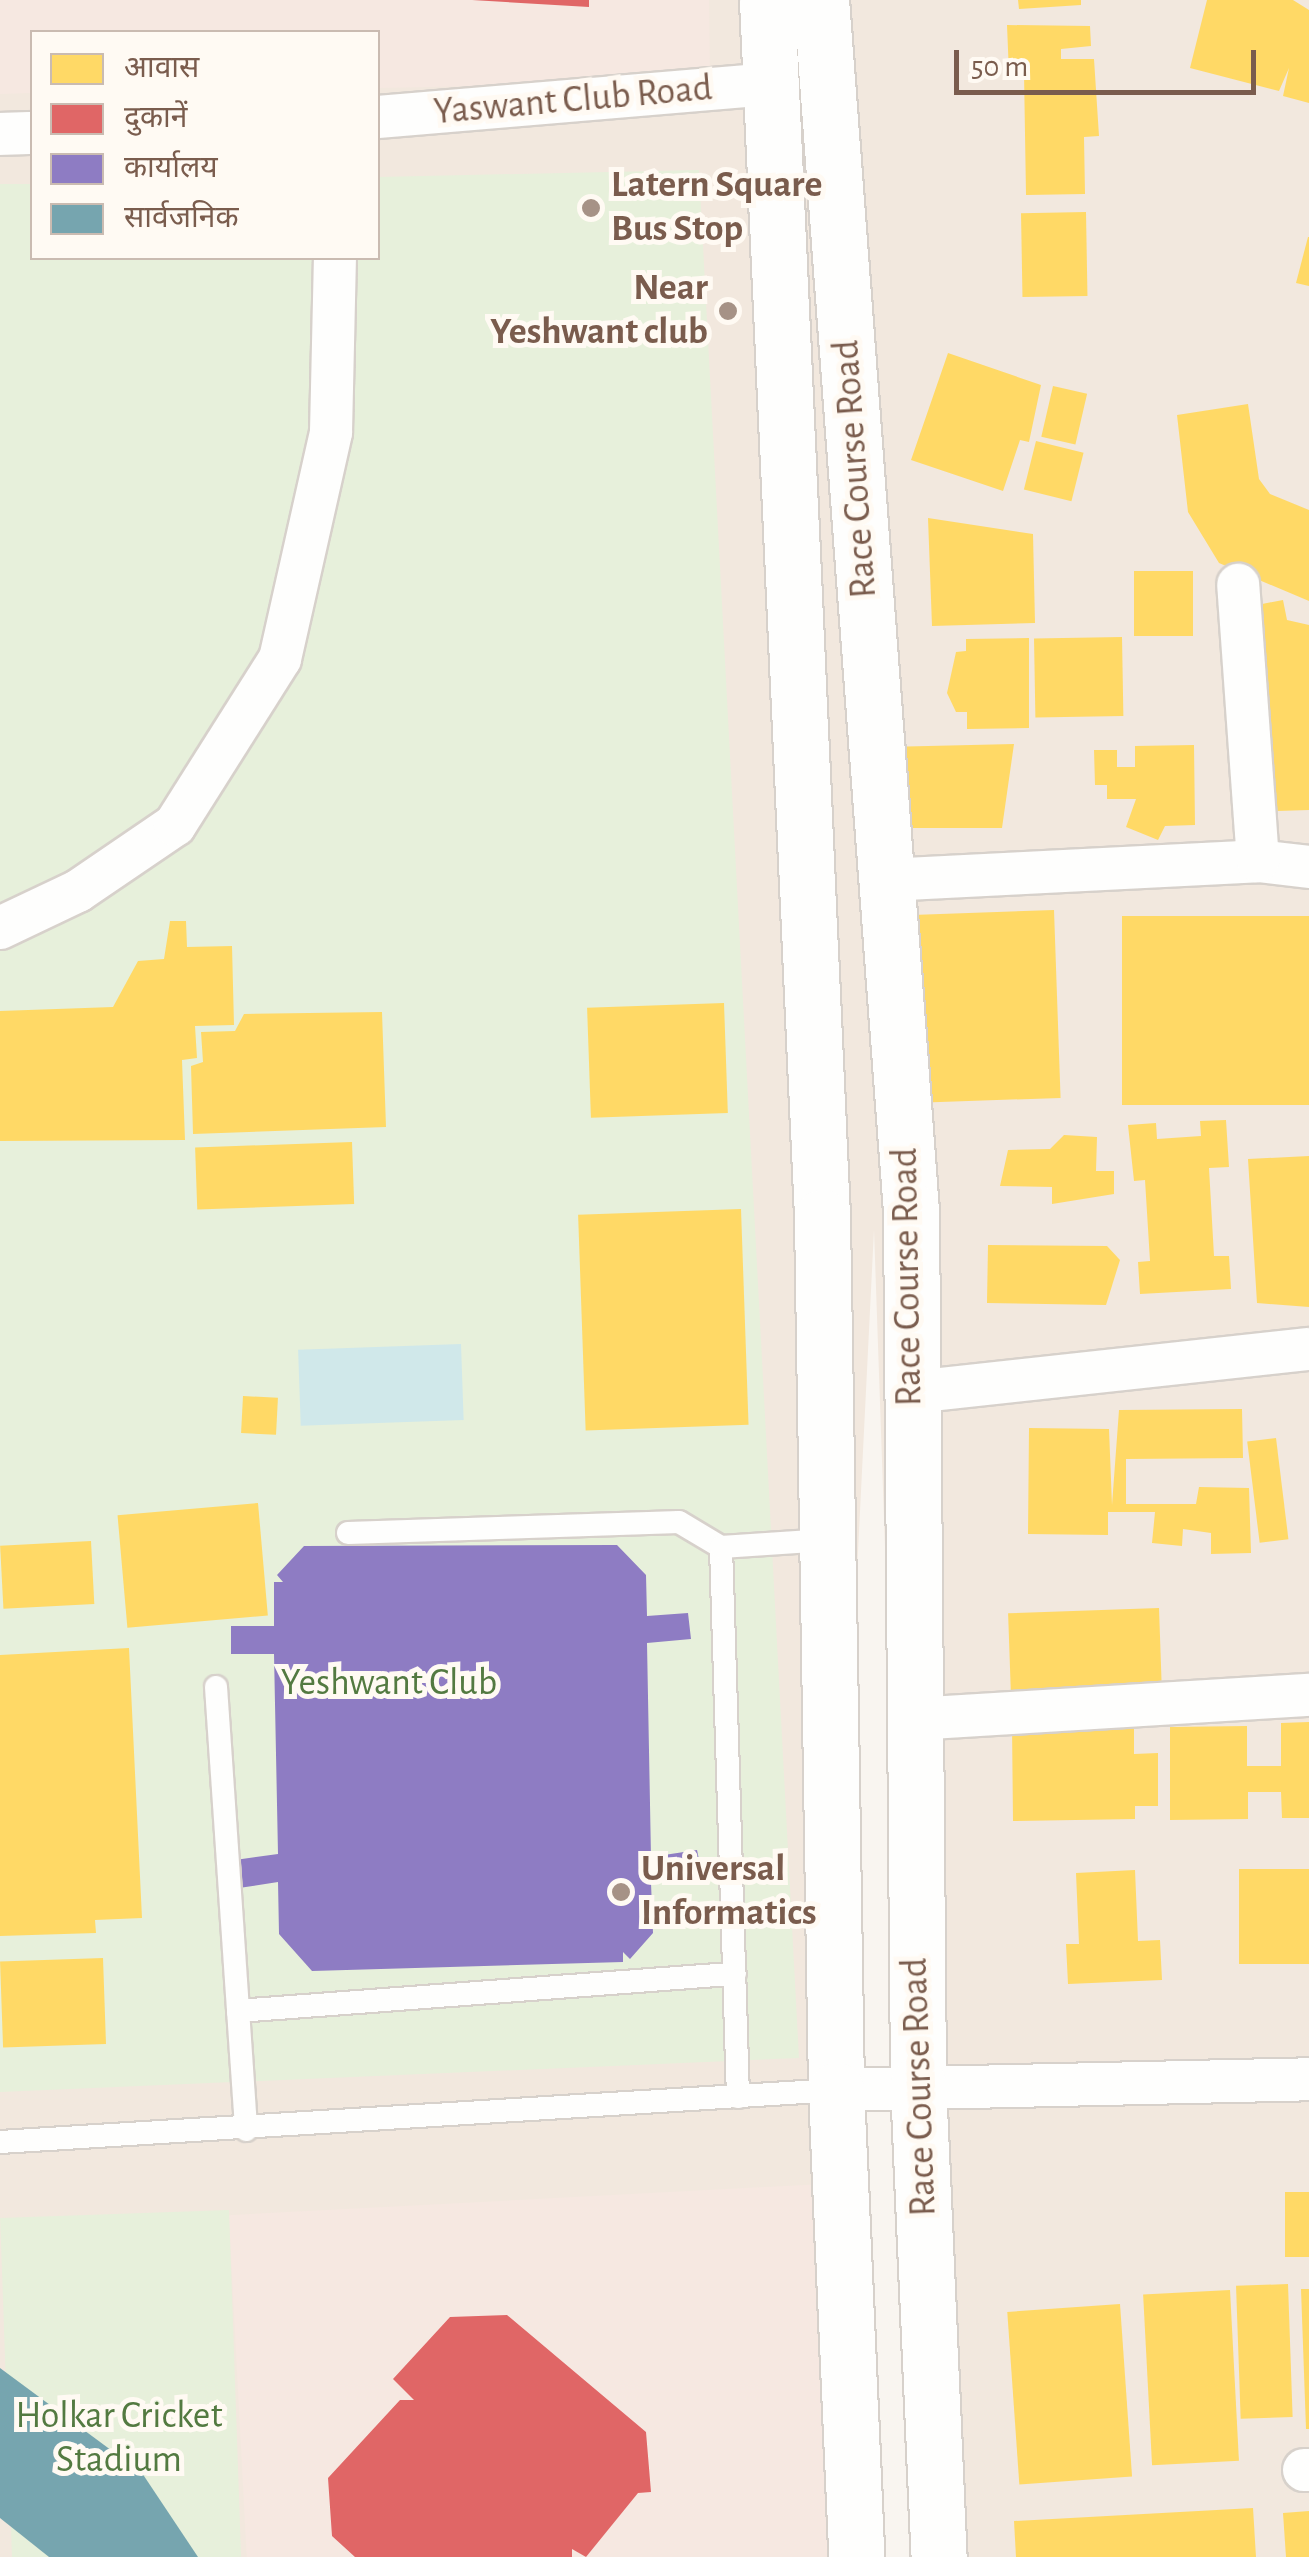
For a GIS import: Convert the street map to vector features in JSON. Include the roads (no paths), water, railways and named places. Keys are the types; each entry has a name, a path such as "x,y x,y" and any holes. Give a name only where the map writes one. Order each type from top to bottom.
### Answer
{"main road":[{"name":"Race Course Road","path":"766,0 822,1216 836,2090 856,2557"},
{"name":"Race Course Road","path":"821,0 911,1210 918,2084 939,2557"}],"street":[{"name":"Yaswant Club Road","path":"380,117 769,84"},
{"path":"0,134 30,132"},
{"path":"0,928 78,891 175,825 280,658 332,432 334,260"},
{"path":"1238,584 1258,861"},
{"path":"886,880 1258,861 1309,867"},
{"path":"912,1392 1309,1349"},
{"path":"914,1719 1309,1695"},
{"path":"836,2090 918,2084 1309,2079"}],"lane":[{"path":"348,1533 679,1522 720,1548 827,1540"},
{"path":"720,1548 738,2097"},
{"path":"216,1687 246,2130"},
{"path":"238,2012 734,1974"},
{"path":"0,2142 246,2130 836,2090"}],"water":[{"path":"461,1344 464,1420 301,1426 298,1350"}],"place":[{"name":"Latern Square Bus Stop","path":"591,208"},
{"name":"Near Yeshwant club","path":"728,311"},
{"name":"Universal Informatics","path":"621,1892"}],"park label":[{"name":"Yeshwant Club","path":"389,1684"},
{"name":"Holkar Cricket Stadium","path":"119,2439"}]}
